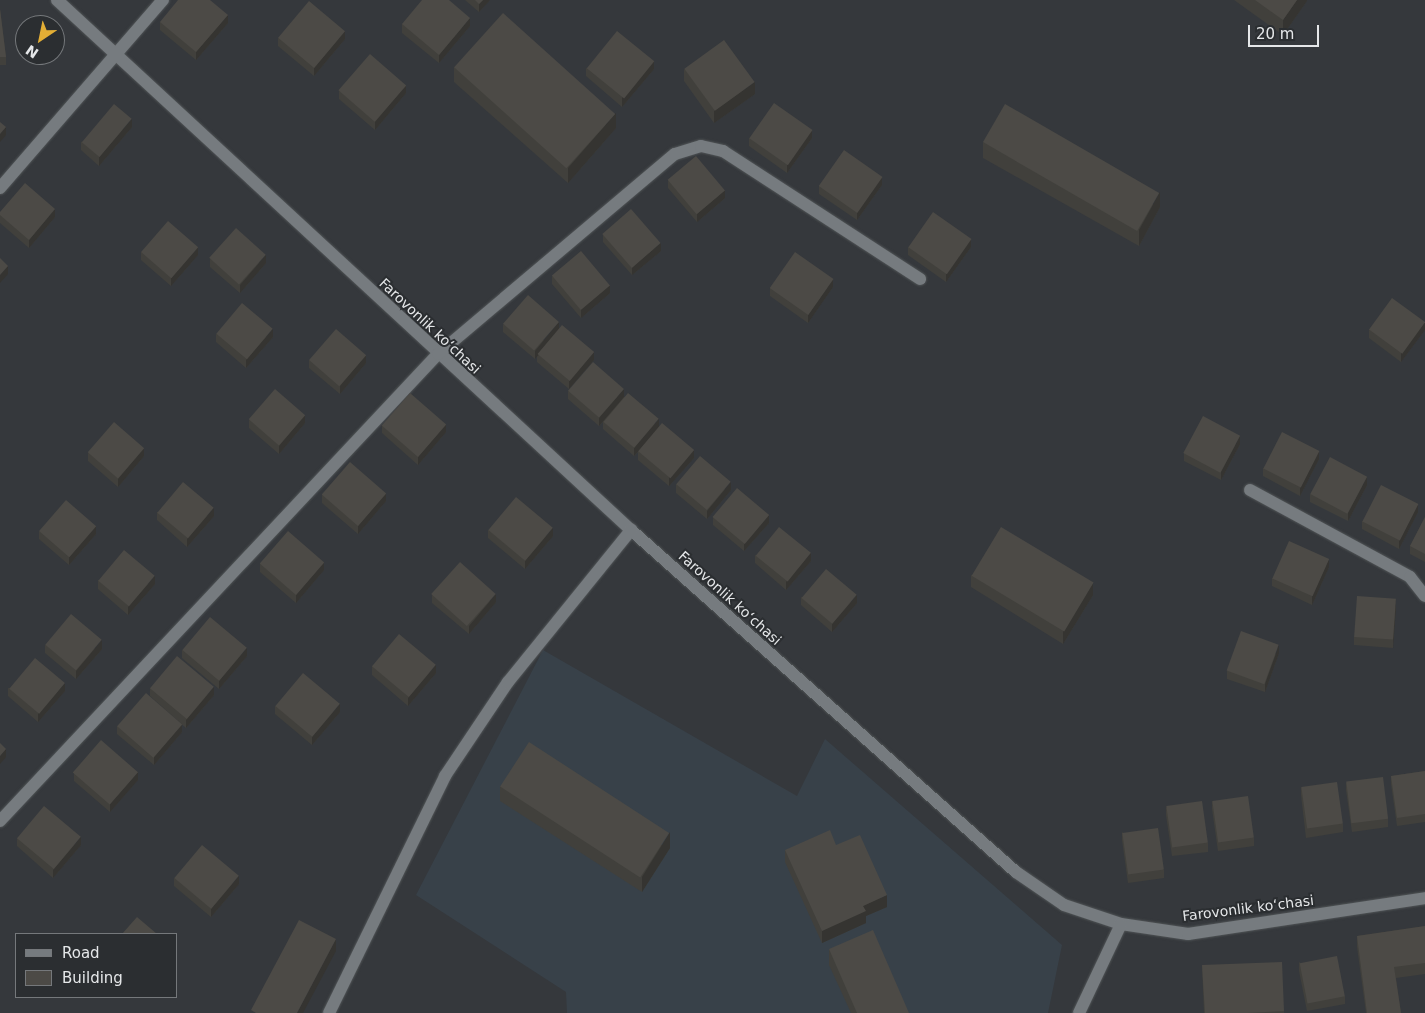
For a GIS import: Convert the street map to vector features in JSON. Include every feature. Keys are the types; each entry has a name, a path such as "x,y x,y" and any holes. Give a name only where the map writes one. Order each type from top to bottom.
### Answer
{"street":[{"name":"Farovonlik koʻchasi","path":"57,0 438,354 631,530 1016,872 1064,905 1121,924 1188,934 1425,898"},
{"path":"0,188 114,54 163,0"},
{"path":"0,821 438,354 675,154 701,146 723,150 920,279"},
{"path":"1250,490 1410,577 1425,596"},
{"path":"329,1013 445,776 508,682 631,530"},
{"path":"1079,1013 1121,924"}],"shaded area":[{"path":"543,650 797,796 825,739 1062,945 1048,1013 567,1013 566,992 416,895"}],"building":[{"path":"178,0 210,0 228,15 196,52 160,22"},
{"path":"422,0 449,0 470,18 439,55 402,24"},
{"path":"475,0 483,0 479,4"},
{"path":"1255,0 1297,0 1283,20"},
{"path":"309,1 345,31 314,68 278,38"},
{"path":"0,9 6,57 0,57"},
{"path":"503,13 615,114 566,168 454,67"},
{"path":"617,31 654,61 624,99 587,68"},
{"path":"724,40 755,82 715,111 684,69"},
{"path":"370,54 406,85 375,122 339,90"},
{"path":"774,103 813,130 788,165 749,138"},
{"path":"114,104 132,119 99,157 82,142"},
{"path":"1005,104 1159,193 1137,231 983,142"},
{"path":"0,122 6,127 0,134"},
{"path":"844,150 883,177 857,213 819,186"},
{"path":"696,156 725,190 697,214 668,180"},
{"path":"25,183 55,209 29,240 0,215 0,212"},
{"path":"631,209 661,243 632,268 602,234"},
{"path":"933,212 972,239 947,274 908,247"},
{"path":"168,221 198,247 171,278 141,252"},
{"path":"236,228 266,255 239,284 209,258"},
{"path":"581,251 610,285 581,310 552,275"},
{"path":"795,252 834,279 808,315 770,288"},
{"path":"0,258 8,266 0,275"},
{"path":"528,295 559,322 534,351 503,324"},
{"path":"1392,298 1425,322 1402,354 1369,330"},
{"path":"242,303 273,329 247,359 216,334"},
{"path":"562,325 594,352 570,381 538,354"},
{"path":"336,329 366,355 339,386 309,360"},
{"path":"593,362 624,389 599,418 568,391"},
{"path":"275,389 305,415 279,445 249,419"},
{"path":"410,393 446,424 418,457 382,425"},
{"path":"628,393 659,419 634,448 604,422"},
{"path":"1203,416 1240,436 1220,473 1183,453"},
{"path":"114,422 144,448 118,478 88,452"},
{"path":"662,423 694,450 670,478 638,451"},
{"path":"1282,432 1319,451 1301,488 1263,469"},
{"path":"700,456 731,482 707,510 676,484"},
{"path":"1330,457 1367,477 1347,514 1310,494"},
{"path":"350,462 386,493 358,526 322,494"},
{"path":"183,482 214,508 188,538 157,513"},
{"path":"1381,485 1418,504 1400,541 1362,522"},
{"path":"737,488 769,515 745,544 713,517"},
{"path":"516,497 553,528 525,561 488,530"},
{"path":"66,500 96,526 69,557 39,531"},
{"path":"1425,517 1425,554 1410,546"},
{"path":"779,527 811,553 788,582 756,556"},
{"path":"1001,527 1094,583 1064,631 972,576"},
{"path":"288,531 324,562 296,595 260,563"},
{"path":"1289,541 1329,559 1313,596 1272,578"},
{"path":"124,550 155,576 129,606 98,581"},
{"path":"460,562 496,594 467,626 431,594"},
{"path":"826,569 857,595 832,624 802,598"},
{"path":"1357,596 1396,599 1393,640 1354,637"},
{"path":"71,614 102,640 76,670 45,645"},
{"path":"210,617 247,648 219,681 182,650"},
{"path":"1241,631 1279,645 1264,684 1227,670"},
{"path":"399,634 436,665 409,697 372,666"},
{"path":"177,656 214,687 187,719 150,688"},
{"path":"35,658 65,683 39,714 9,689"},
{"path":"303,673 340,704 312,737 275,706"},
{"path":"146,693 182,724 153,758 117,726"},
{"path":"101,740 138,772 110,805 73,772"},
{"path":"529,742 669,833 640,877 500,786"},
{"path":"0,743 6,749 0,756"},
{"path":"1425,771 1425,814 1397,818 1391,776"},
{"path":"1383,777 1388,819 1351,823 1346,782"},
{"path":"1337,782 1343,824 1307,829 1301,787"},
{"path":"1248,796 1254,838 1218,843 1212,801"},
{"path":"1202,801 1208,843 1172,848 1166,806"},
{"path":"44,806 81,837 54,869 17,838"},
{"path":"1158,828 1164,870 1128,875 1122,833"},
{"path":"830,830 836,845 860,835 887,895 863,906 866,911 822,931 785,850"},
{"path":"202,845 239,876 211,909 174,878"},
{"path":"137,917 156,933 123,933"},
{"path":"299,920 336,939 297,1013 256,1013 251,1010"},
{"path":"1425,926 1425,963 1394,967 1401,1013 1367,1013 1357,936"},
{"path":"873,930 909,1013 857,1013 829,949"},
{"path":"1337,956 1345,996 1308,1003 1300,963"},
{"path":"1282,962 1284,1011 1205,1013 1202,965"}]}
